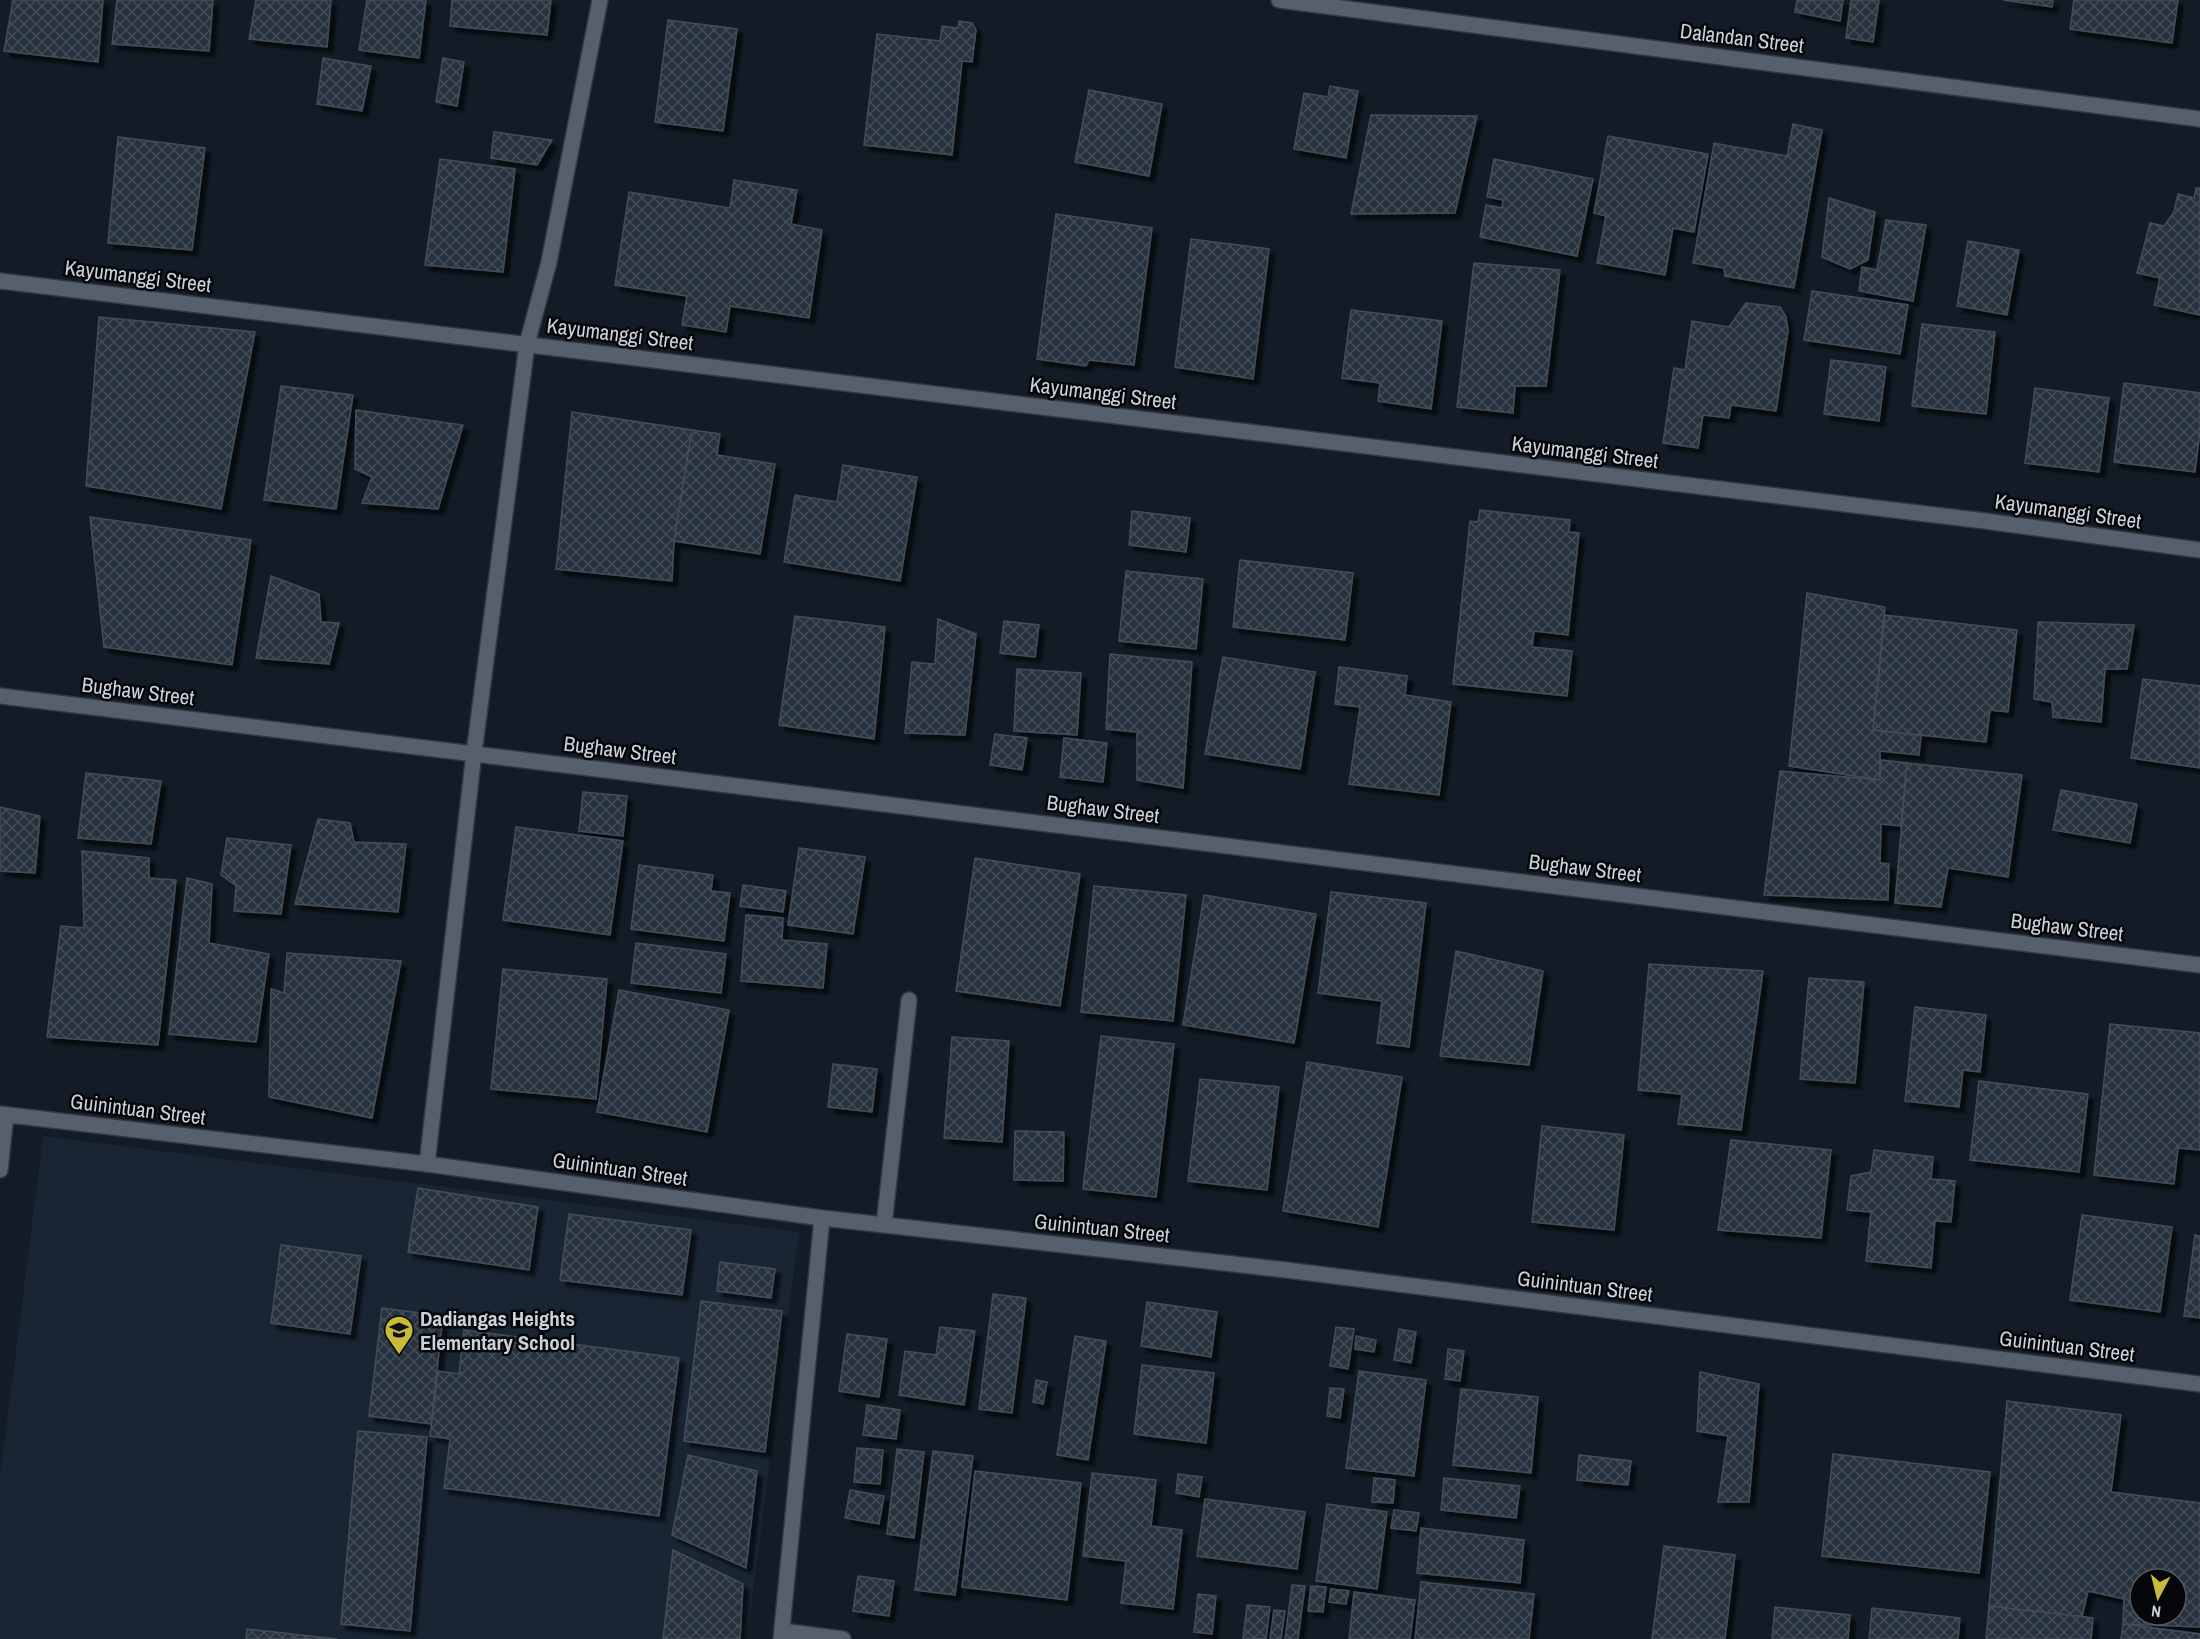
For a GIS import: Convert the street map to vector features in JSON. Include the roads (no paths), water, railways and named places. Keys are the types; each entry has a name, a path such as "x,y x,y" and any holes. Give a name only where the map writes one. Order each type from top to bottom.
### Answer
{"street":[{"path":"427,1164 474,753 527,344 549,262 600,0"},
{"name":"Dalandan Street","path":"1279,0 2200,118"},
{"name":"Kayumanggi Street","path":"0,281 1974,520 2200,550"},
{"name":"Bughaw Street","path":"0,696 2200,965"},
{"path":"884,1225 909,1000"},
{"path":"0,1170 3,1114"},
{"name":"Guinintuan Street","path":"3,1114 427,1164 822,1218 1278,1269 2200,1384"},
{"path":"822,1218 781,1635 843,1639"}],"place":[{"name":"Dadiangas Heights Elementary School","path":"399,1356"}]}
